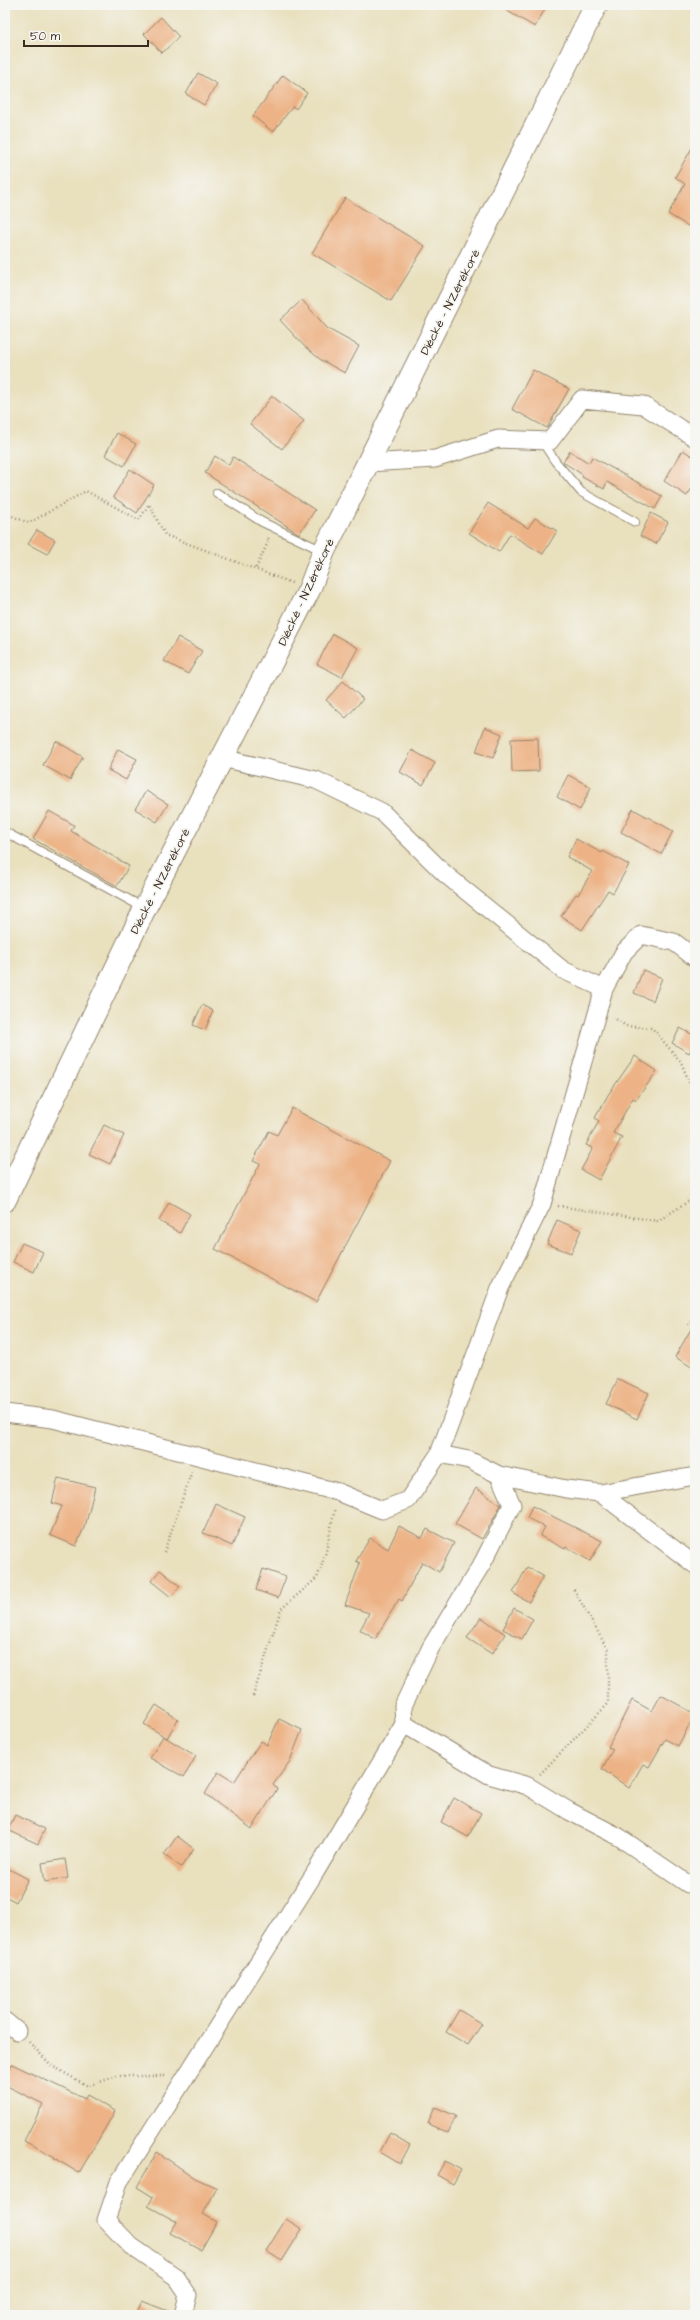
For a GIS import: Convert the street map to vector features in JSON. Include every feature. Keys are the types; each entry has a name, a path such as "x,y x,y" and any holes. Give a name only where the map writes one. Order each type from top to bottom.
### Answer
{"highway":[{"name":"Diécké - N'Zérékoré","path":"5,1200 145,908 309,590 324,551 596,5"}],"street":[{"path":"368,463 435,459 498,439 550,441 582,399 643,405 695,438"},
{"path":"222,758 316,780 382,812 445,874 563,970 604,990"},
{"path":"5,1413 53,1419 196,1457 338,1492 382,1510 408,1500 439,1454 500,1288 542,1204 598,1007 604,990 624,952 641,935 674,942 695,958"},
{"path":"439,1454 469,1460 499,1475 566,1489 600,1493 695,1476"},
{"path":"183,2315 188,2295 176,2277 131,2246 106,2220 119,2182 316,1871 404,1724 403,1706 431,1647 482,1562 512,1505 499,1475"},
{"path":"600,1493 695,1565"},
{"path":"404,1724 489,1774 528,1786 569,1811 619,1838 688,1884"}],"lane":[{"path":"542,440 555,462 582,492 634,522"},
{"path":"217,493 262,522 324,551"},
{"path":"5,832 145,908"}],"path":[{"path":"5,512 29,523 86,490 139,520 149,504 166,535 256,568 309,590"},
{"path":"256,568 269,540 262,522"},
{"path":"598,1007 626,1026 652,1028 681,1062 695,1097"},
{"path":"542,1204 658,1221 695,1196"},
{"path":"688,1325 695,1320"},
{"path":"164,1552 196,1457"},
{"path":"253,1696 281,1609 317,1578 325,1556 338,1492"},
{"path":"528,1786 608,1704 608,1650 573,1588"},
{"path":"11,2026 52,2066 88,2086 116,2076 185,2077"}],"building":[{"path":"497,5 547,5 535,27"},
{"path":"161,17 179,37 162,53 144,34"},
{"path":"198,73 217,84 204,105 186,94"},
{"path":"283,75 307,93 296,109 293,106 273,132 253,116"},
{"path":"695,143 695,230 668,214 685,184 675,177"},
{"path":"345,198 425,246 391,301 312,253"},
{"path":"302,300 328,329 359,346 345,373 321,360 304,346 280,320"},
{"path":"533,370 569,389 547,428 512,409"},
{"path":"272,396 304,421 282,449 250,424"},
{"path":"117,433 136,444 124,466 105,455"},
{"path":"683,450 695,458 695,483 687,496 664,481"},
{"path":"570,451 589,463 592,457 662,496 655,509 607,482 604,489 582,477 583,475 563,462"},
{"path":"215,456 229,465 233,457 315,510 299,534 205,473"},
{"path":"130,469 154,485 137,513 113,497"},
{"path":"488,503 528,528 535,518 557,531 543,554 510,534 499,552 469,533"},
{"path":"651,513 668,522 656,544 640,536"},
{"path":"37,530 55,540 47,554 28,544"},
{"path":"333,634 358,648 342,677 317,664"},
{"path":"178,637 202,651 188,674 164,661"},
{"path":"343,681 363,699 346,718 326,700"},
{"path":"485,727 502,734 493,758 476,752"},
{"path":"538,738 539,771 512,772 511,739"},
{"path":"56,741 83,757 70,780 43,765"},
{"path":"118,749 137,759 126,780 108,770"},
{"path":"412,750 435,763 423,785 400,772"},
{"path":"568,775 591,787 580,810 557,797"},
{"path":"146,791 168,804 157,822 135,809"},
{"path":"633,809 673,831 661,854 621,832"},
{"path":"49,811 74,825 71,831 129,866 117,886 33,839"},
{"path":"576,839 629,865 613,893 608,890 582,930 561,916 576,894 578,895 592,871 567,857"},
{"path":"643,970 662,978 653,1001 634,993"},
{"path":"202,1005 213,1011 205,1030 193,1025"},
{"path":"680,1028 695,1036 695,1042 689,1053 672,1043"},
{"path":"635,1056 657,1071 636,1100 633,1098 613,1133 622,1137 599,1180 581,1170 593,1148 586,1145 599,1121 595,1118 608,1095"},
{"path":"292,1108 390,1161 316,1302 215,1249 260,1164 253,1161 269,1131 277,1135"},
{"path":"104,1125 124,1135 110,1164 89,1154"},
{"path":"169,1202 190,1214 180,1233 159,1221"},
{"path":"557,1220 581,1230 571,1253 547,1244"},
{"path":"22,1243 43,1252 34,1272 13,1262"},
{"path":"695,1322 695,1369 675,1357"},
{"path":"618,1379 649,1393 637,1419 606,1404"},
{"path":"58,1478 95,1487 86,1523 76,1546 50,1535 62,1506 52,1503"},
{"path":"476,1488 501,1505 482,1539 455,1524"},
{"path":"216,1504 245,1517 232,1546 203,1533"},
{"path":"532,1506 602,1541 590,1561 566,1547 565,1549 540,1536 545,1527 527,1518"},
{"path":"399,1526 422,1538 427,1529 454,1543 439,1572 422,1562 402,1601 399,1599 375,1639 360,1630 369,1613 345,1605 360,1563 356,1561 370,1538 388,1549"},
{"path":"527,1567 543,1576 529,1602 513,1593"},
{"path":"263,1569 286,1577 278,1598 256,1590"},
{"path":"160,1570 180,1586 171,1597 151,1581"},
{"path":"514,1608 533,1619 522,1639 503,1629"},
{"path":"481,1617 505,1634 492,1654 467,1638"},
{"path":"661,1695 695,1714 678,1746 665,1739 649,1767 643,1764 629,1788 602,1769 613,1749 608,1747 632,1700 652,1711"},
{"path":"156,1705 178,1719 167,1738 144,1724"},
{"path":"279,1719 302,1730 290,1761 273,1785 277,1789 252,1829 205,1794 218,1772 234,1782 261,1741 267,1745"},
{"path":"163,1736 196,1756 184,1777 150,1758"},
{"path":"454,1798 481,1813 468,1837 441,1822"},
{"path":"15,1815 45,1829 38,1844 8,1830"},
{"path":"177,1836 194,1849 181,1867 164,1855"},
{"path":"65,1859 68,1878 45,1882 42,1863"},
{"path":"5,1867 28,1879 16,1902 5,1896"},
{"path":"459,2010 482,2024 468,2045 446,2032"},
{"path":"12,2064 85,2099 87,2095 115,2111 79,2173 54,2158 55,2157 24,2141 43,2104 5,2085 5,2078"},
{"path":"435,2107 456,2116 448,2133 428,2124"},
{"path":"390,2133 410,2145 400,2164 380,2152"},
{"path":"157,2152 195,2178 217,2188 203,2214 217,2222 201,2250 170,2233 177,2222 148,2206 153,2197 137,2187"},
{"path":"445,2161 461,2170 453,2184 437,2175"},
{"path":"286,2219 302,2229 282,2261 266,2251"},
{"path":"142,2301 173,2313 173,2315 136,2315"}]}
